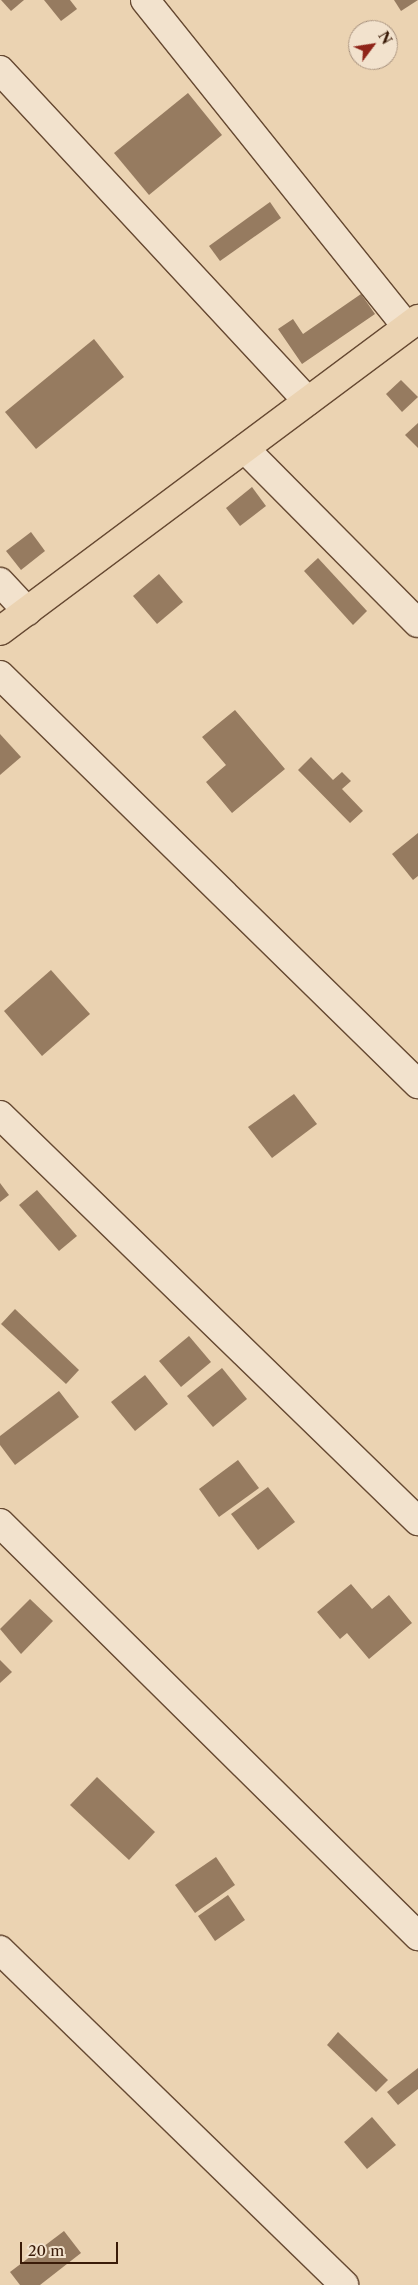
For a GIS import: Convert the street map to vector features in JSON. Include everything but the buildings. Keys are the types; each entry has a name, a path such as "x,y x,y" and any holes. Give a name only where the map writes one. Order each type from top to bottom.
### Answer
{"main road":[{"path":"0,631 413,323"}],"street":[{"path":"145,0 413,323"},
{"path":"0,70 308,401"},
{"path":"245,449 418,624"},
{"path":"0,582 27,611"},
{"path":"0,674 418,1084"},
{"path":"0,1115 418,1521"},
{"path":"0,1523 418,1936"},
{"path":"0,1950 344,2285"}]}
